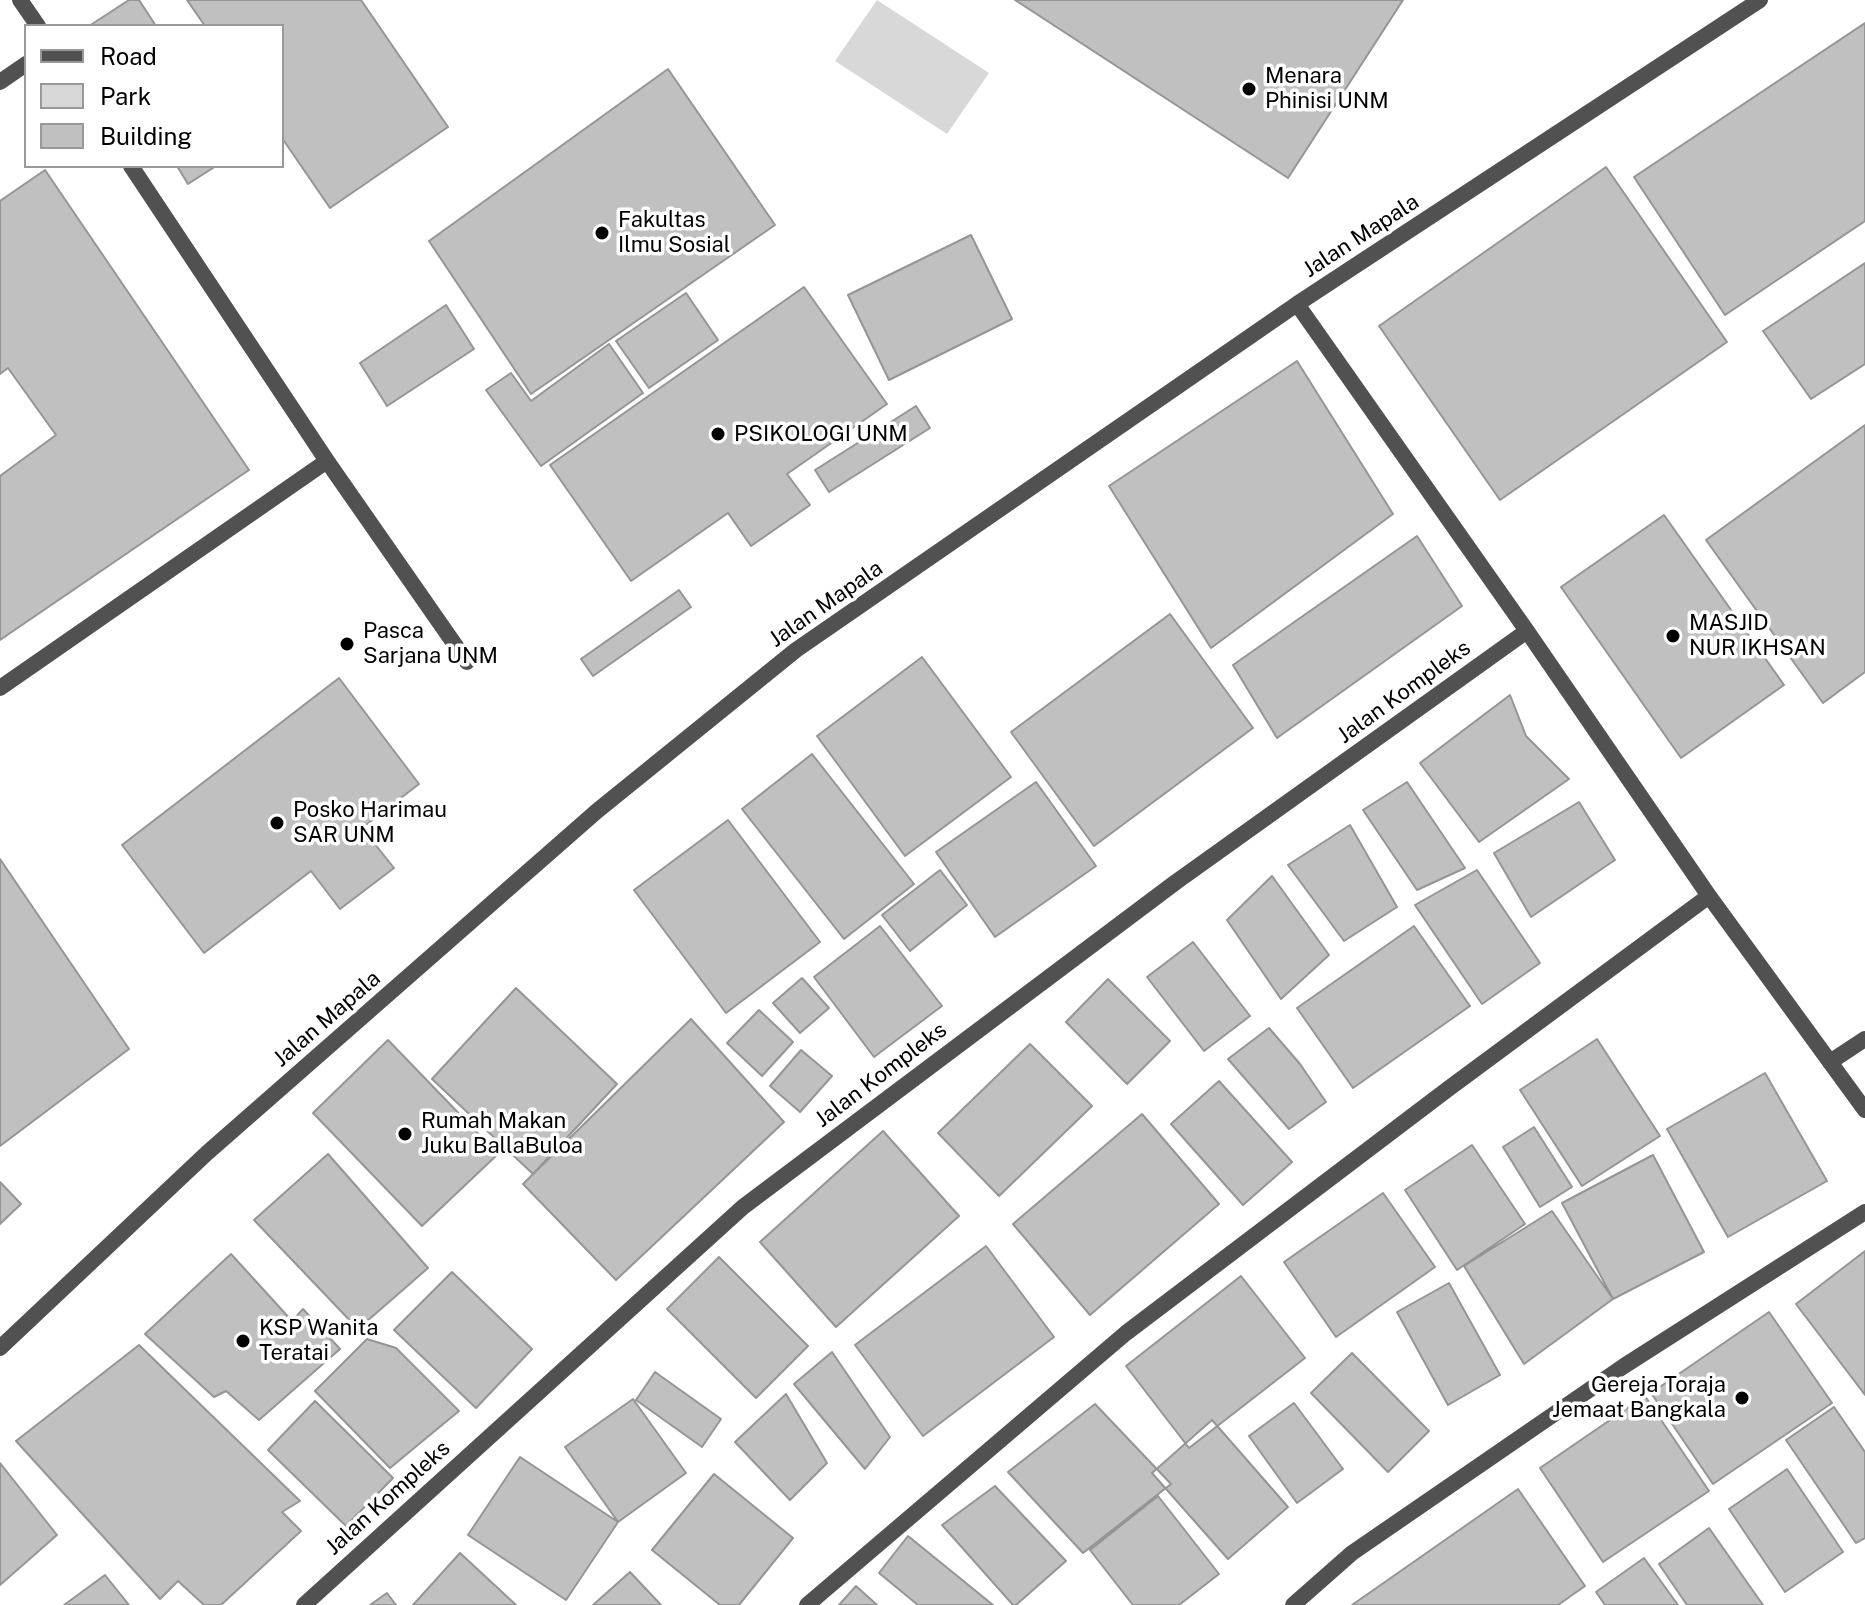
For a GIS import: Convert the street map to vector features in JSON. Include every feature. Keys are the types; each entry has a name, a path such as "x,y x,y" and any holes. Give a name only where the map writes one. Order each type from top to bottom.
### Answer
{"street":[{"path":"20,0 37,24"},
{"name":"Jalan Mapala","path":"0,1348 207,1153 597,811 809,641 1297,304 1760,0"},
{"path":"0,82 24,65"},
{"path":"132,168 327,461 467,662"},
{"path":"1297,304 1709,896 1865,1110"},
{"path":"0,688 327,461"},
{"name":"Jalan Kompleks","path":"304,1605 743,1207 1176,882 1527,631"},
{"path":"807,1605 1126,1333 1709,896"},
{"path":"1830,1062 1865,1039"},
{"path":"1293,1605 1352,1553 1416,1508 1624,1366 1865,1212"}],"green space":[{"path":"877,0 989,73 947,134 835,61"}],"building":[{"path":"129,0 139,0 155,24 92,24"},
{"path":"187,0 361,0 448,127 330,208 284,141 284,24 204,24"},
{"name":"Menara Phinisi UNM","path":"1015,0 1403,0 1288,178"},
{"path":"1865,23 1865,221 1725,315 1634,177"},
{"name":"Fakultas Ilmu Sosial","path":"668,69 775,225 531,394 429,241"},
{"path":"1606,167 1727,342 1500,500 1379,326"},
{"path":"178,168 213,168 188,184"},
{"path":"45,170 249,470 0,640 0,476 56,435 8,368 0,374 0,201"},
{"path":"971,235 1012,319 889,380 848,295"},
{"path":"1865,263 1865,364 1811,399 1763,331"},
{"name":"PSIKOLOGI UNM","path":"804,287 887,404 787,474 810,505 751,546 728,513 631,581 550,465"},
{"path":"686,293 718,340 649,388 616,341"},
{"path":"446,305 474,349 387,406 360,363"},
{"path":"609,344 643,393 541,466 486,390 511,373 531,401"},
{"path":"1297,361 1393,514 1211,648 1109,486"},
{"path":"916,406 930,428 829,492 815,470"},
{"path":"1865,425 1865,672 1823,703 1706,540"},
{"name":"MASJID NUR IKHSAN","path":"1664,515 1784,685 1681,758 1561,587"},
{"path":"1417,536 1462,606 1277,738 1233,665"},
{"path":"679,590 691,607 593,676 581,659"},
{"path":"1170,614 1253,728 1094,846 1011,732"},
{"path":"922,657 1011,777 905,856 817,736"},
{"path":"339,678 419,784 362,828 394,868 340,909 311,871 204,953 122,845"},
{"path":"1510,695 1526,736 1569,779 1479,842 1420,763"},
{"path":"812,754 914,884 844,939 742,809"},
{"path":"1036,782 1096,866 995,937 936,852"},
{"path":"1407,782 1465,868 1417,890 1363,810"},
{"path":"1579,802 1615,860 1531,917 1494,853"},
{"path":"728,820 820,942 726,1013 634,890"},
{"path":"1350,825 1397,907 1344,941 1288,865"},
{"path":"0,859 129,1049 0,1146"},
{"path":"940,870 967,905 910,951 882,915"},
{"path":"1477,870 1540,963 1482,1004 1415,905"},
{"path":"1272,876 1329,955 1281,999 1227,920"},
{"path":"880,926 942,1006 874,1057 814,977"},
{"path":"1414,926 1470,1006 1353,1088 1297,1008"},
{"path":"1193,942 1250,1016 1204,1051 1147,977"},
{"path":"802,978 829,1008 800,1033 773,1003"},
{"path":"1108,979 1170,1041 1127,1084 1066,1022"},
{"path":"516,988 617,1084 533,1174 432,1079"},
{"path":"759,1010 793,1042 762,1076 727,1043"},
{"path":"691,1019 784,1122 616,1280 523,1184"},
{"path":"1269,1028 1300,1064 1326,1102 1289,1129 1228,1059"},
{"path":"1597,1039 1660,1136 1582,1186 1520,1090"},
{"name":"Rumah Makan Juku BallaBuloa","path":"388,1040 498,1154 422,1226 313,1113"},
{"path":"1030,1044 1092,1106 999,1196 938,1133"},
{"path":"801,1050 832,1076 800,1112 770,1086"},
{"path":"1765,1073 1827,1181 1728,1237 1667,1129"},
{"path":"1219,1081 1292,1162 1243,1205 1171,1124"},
{"path":"1142,1114 1219,1204 1090,1315 1013,1224"},
{"path":"1534,1127 1572,1187 1540,1207 1503,1147"},
{"path":"883,1131 959,1216 836,1327 760,1242"},
{"path":"1472,1145 1525,1224 1457,1270 1405,1190"},
{"path":"328,1154 428,1268 358,1329 254,1220"},
{"path":"1653,1155 1704,1252 1613,1299 1562,1203"},
{"path":"0,1182 21,1204 0,1224"},
{"path":"1383,1193 1435,1267 1336,1337 1284,1262"},
{"path":"1552,1211 1613,1299 1524,1364 1464,1266"},
{"path":"986,1246 1054,1337 923,1436 855,1345"},
{"path":"1865,1251 1865,1395 1796,1304"},
{"name":"KSP Wanita Teratai","path":"231,1254 292,1321 303,1309 340,1349 259,1420 226,1391 214,1397 145,1334"},
{"path":"719,1257 808,1346 756,1398 667,1309"},
{"path":"452,1272 532,1349 476,1408 394,1330"},
{"path":"1241,1276 1305,1358 1189,1448 1126,1366"},
{"path":"1449,1283 1500,1375 1448,1405 1397,1312"},
{"name":"Gereja Toraja Jemaat Bangkala","path":"1769,1312 1832,1403 1713,1484 1651,1393"},
{"path":"367,1339 396,1348 459,1411 390,1468 315,1391"},
{"path":"139,1345 300,1501 282,1512 301,1531 221,1605 204,1605 178,1581 160,1599 16,1441"},
{"path":"832,1352 890,1437 865,1469 794,1384"},
{"path":"1352,1353 1429,1431 1388,1472 1311,1393"},
{"path":"655,1372 721,1419 702,1447 636,1400"},
{"path":"786,1394 827,1463 790,1500 735,1442"},
{"path":"1645,1396 1709,1491 1603,1562 1540,1468"},
{"path":"633,1399 686,1473 618,1522 565,1447"},
{"path":"315,1401 393,1478 346,1526 268,1450"},
{"path":"1294,1403 1343,1469 1297,1503 1249,1436"},
{"path":"1095,1404 1171,1484 1083,1553 1008,1472"},
{"path":"1834,1407 1865,1452 1865,1538 1856,1543 1786,1440"},
{"path":"1212,1420 1288,1507 1228,1559 1152,1473"},
{"path":"520,1457 618,1522 566,1600 468,1535"},
{"path":"0,1463 57,1535 0,1585"},
{"path":"1787,1469 1843,1552 1785,1592 1729,1509"},
{"path":"714,1474 793,1538 739,1605 720,1605 652,1550"},
{"path":"995,1486 1066,1561 1016,1605 942,1525"},
{"path":"1518,1489 1585,1586 1558,1605 1352,1605"},
{"path":"1158,1496 1219,1574 1179,1605 1133,1605 1090,1550"},
{"path":"1709,1528 1763,1605 1687,1605 1659,1564"},
{"path":"908,1536 993,1605 918,1605 879,1573"},
{"path":"460,1553 516,1605 413,1605"},
{"path":"1644,1558 1678,1605 1605,1605 1596,1592"},
{"path":"630,1572 661,1605 593,1605"},
{"path":"105,1575 129,1605 64,1605"},
{"path":"856,1586 877,1605 839,1605"},
{"path":"387,1593 396,1605 370,1605"}],"place":[{"name":"Menara Phinisi UNM","path":"1249,89"},
{"name":"Fakultas Ilmu Sosial","path":"602,233"},
{"name":"PSIKOLOGI UNM","path":"718,434"},
{"name":"MASJID NUR IKHSAN","path":"1673,636"},
{"name":"Pasca Sarjana UNM","path":"347,644"},
{"name":"Posko Harimau SAR UNM","path":"277,823"},
{"name":"Rumah Makan Juku BallaBuloa","path":"405,1134"},
{"name":"KSP Wanita Teratai","path":"243,1341"},
{"name":"Gereja Toraja Jemaat Bangkala","path":"1742,1398"}]}
